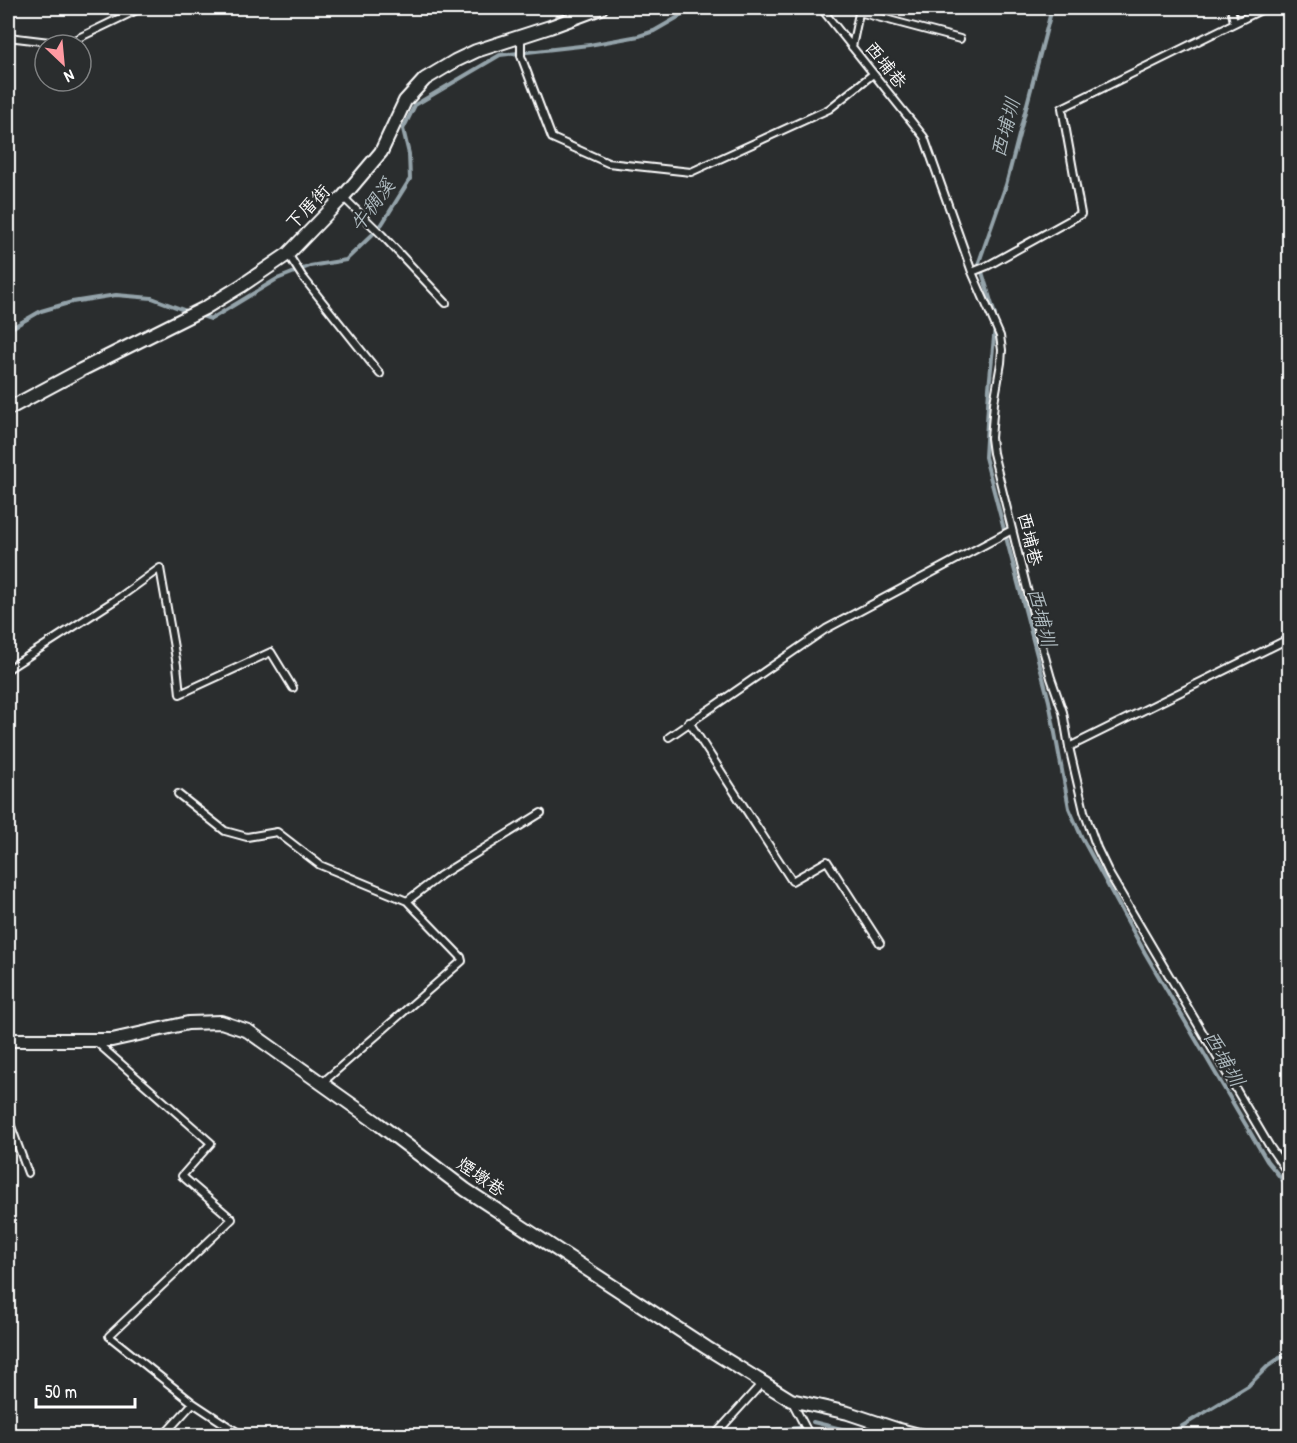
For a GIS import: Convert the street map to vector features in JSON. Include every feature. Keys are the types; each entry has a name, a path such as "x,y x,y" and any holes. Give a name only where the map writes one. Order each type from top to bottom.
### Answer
{"street":[{"name":"下厝街","path":"8,409 205,308 288,254 343,197 381,152 405,101 424,79 476,51 521,41 601,8"},
{"name":"煙墩巷","path":"8,1040 112,1040 188,1023 220,1022 248,1031 376,1122 466,1190 707,1348 791,1400 849,1413 923,1436"}],"lane":[{"path":"8,37 66,44 141,8"},
{"name":"西埔巷","path":"821,8 924,137 972,272 1000,336 1001,363 991,438 993,453 1044,655 1063,712 1084,811 1097,848 1110,875 1270,1147 1290,1176"},
{"path":"1231,8 1234,22"},
{"path":"972,272 1081,214 1062,108 1265,8"},
{"path":"852,47 859,10 960,39"},
{"path":"521,41 521,56 552,138 608,163 691,172 829,109 873,74"},
{"path":"343,197 446,303"},
{"path":"288,254 302,276 380,374"},
{"path":"669,737 826,629 1012,530"},
{"path":"8,669 120,597 160,568 180,694 271,652 293,688"},
{"path":"1069,747 1290,638"},
{"path":"689,722 792,881 826,861 880,943"},
{"path":"178,794 225,831 247,837 277,832 320,865 407,901 461,957 462,961 321,1083"},
{"path":"407,901 441,875 540,813"},
{"path":"95,1040 211,1143 182,1176 232,1219 109,1336 193,1403 243,1436"},
{"path":"8,1118 28,1173"},
{"path":"714,1436 763,1382"},
{"path":"791,1400 810,1436"},
{"path":"163,1436 193,1403"}],"waterway":[{"name":"牛稠溪","path":"199,315 211,319 277,279 310,266 346,260 372,235 382,224 410,179 409,154 403,129 415,105 500,55 589,45 639,36 654,31 694,8"},
{"name":"西埔圳","path":"995,320 979,262 1006,185 1052,8"},
{"name":"牛稠溪","path":"8,330 41,311 72,302 116,295 152,298 189,312"},
{"name":"西埔圳","path":"995,327 985,457 1049,701 1069,808 1082,838 1145,953 1267,1161 1290,1189"},
{"name":"西埔圳","path":"1166,1436 1248,1386 1268,1366 1290,1351"},
{"name":"西埔圳","path":"813,1422 870,1436"},
{"name":"西埔圳","path":"737,1433 799,1428"},
{"name":"西埔圳","path":"695,1436 706,1434"}]}
